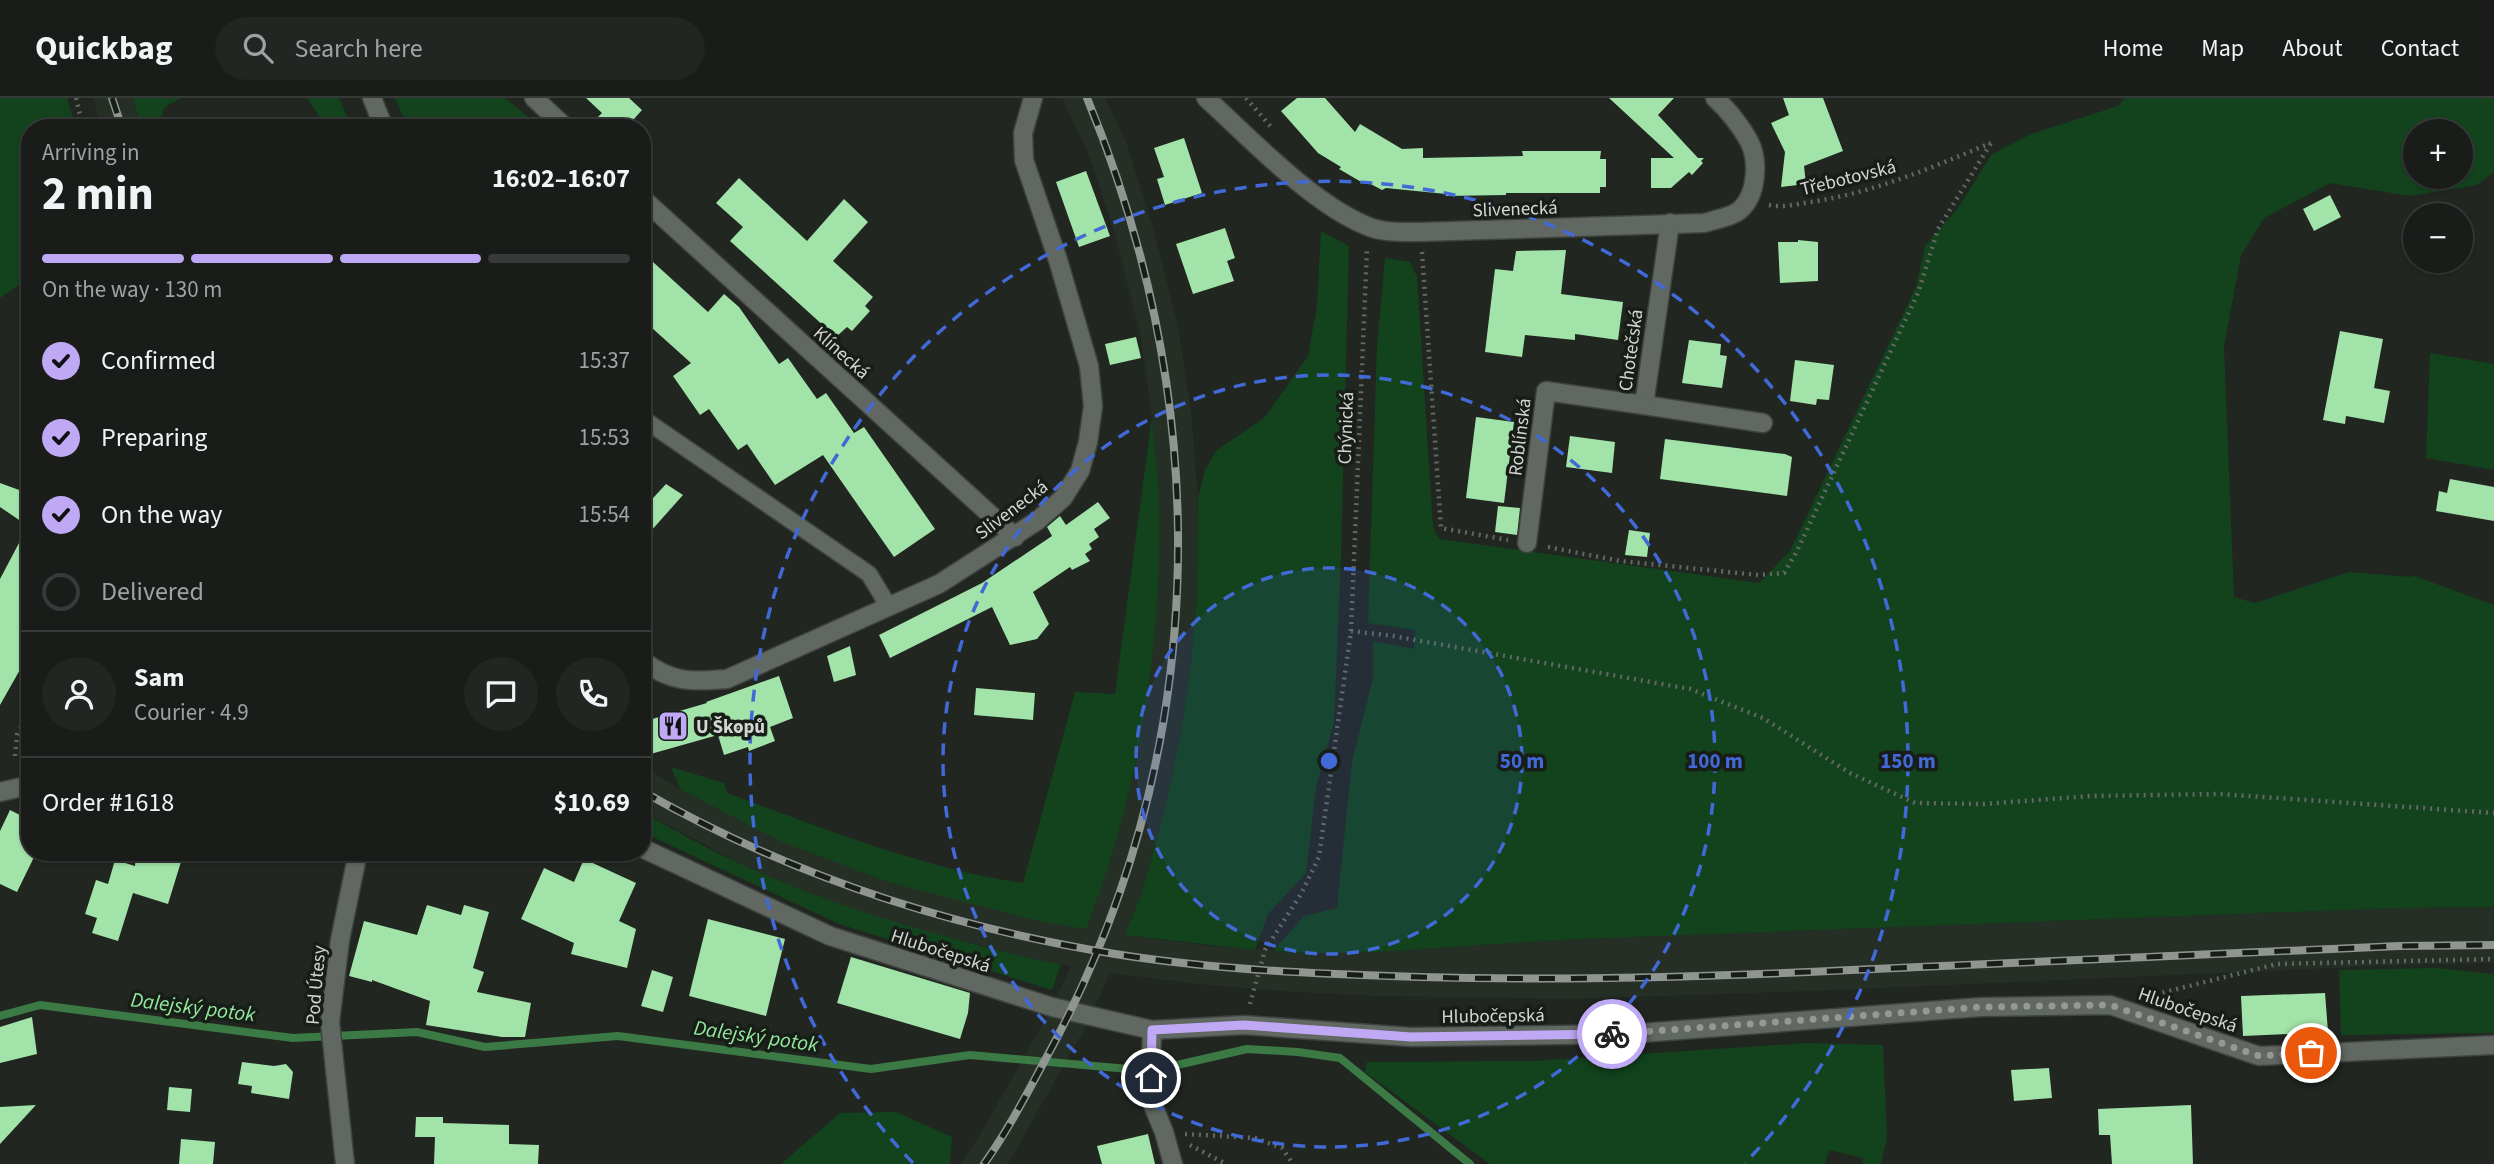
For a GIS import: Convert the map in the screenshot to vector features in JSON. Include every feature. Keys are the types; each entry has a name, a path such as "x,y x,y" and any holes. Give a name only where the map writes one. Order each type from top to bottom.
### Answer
{"street":[{"path":"372,98 380,119"},
{"path":"534,98 556,119"},
{"name":"Slivenecká","path":"651,666 664,674 694,682 727,679 939,584 1015,537 1063,498 1080,471 1088,442 1093,406 1089,366 1058,260 1024,160 1023,133 1033,98"},
{"name":"Slivenecká","path":"1206,98 1294,178 1335,208 1368,227 1394,232 1705,223 1739,212 1749,200"},
{"path":"1715,98 1731,114 1751,144 1755,177 1749,200"},
{"name":"Klínecká","path":"651,206 1015,537"},
{"name":"Chotečská","path":"1670,223 1644,405 1763,422"},
{"name":"Roblínská","path":"1527,543 1546,391 1644,405"},
{"path":"0,792 21,787"},
{"name":"Hlubočepská","path":"651,852 830,936 1052,1007 1152,1030 1244,1025 1411,1037 1628,1034 1981,1007 2110,1005 2259,1056 2494,1045"},
{"name":"Pod Útesy","path":"345,1164 330,1022 340,940 356,861"},
{"path":"1152,1030 1150,1098 1170,1133 1173,1164"}],"lane":[{"path":"651,424 869,574 889,607"}],"path":[{"path":"76,98 81,119"},
{"path":"1246,98 1273,128"},
{"name":"Třebotovská","path":"1749,200 1778,207 1832,199 1890,184 1991,143"},
{"name":"Chýnická","path":"1244,1025 1265,950 1301,894 1318,858 1351,631 1368,227"},
{"path":"1351,631 1393,636 1690,689 1763,718 1850,773 1915,803 1983,804 2090,796 2220,794 2494,813"},
{"path":"15,756 21,729"},
{"path":"2110,1005 2277,964 2494,959"},
{"path":"1170,1133 1226,1164"},
{"path":"1170,1133 1255,1138 1282,1148 1293,1164"}],"shaded area":[{"path":"93,98 133,98 139,119 99,119"},
{"path":"1062,98 1105,98 1126,142 1153,228 1178,326 1191,411 1198,498 1197,596 1191,665 1180,739 1165,809 1142,892 1125,935 1299,953 1377,952 1556,940 2396,908 2494,907 2494,963 1574,999 1296,992 1110,973 1086,1026 1008,1164 960,1164 1013,1077 1051,1009 1071,966 1030,959 876,918 764,876 651,816 651,771 680,789 1038,921 1127,800 1142,732 1152,661 1158,595 1159,500 1152,416 1140,334 1116,238 1090,157"}],"green space":[{"path":"0,98 67,98 73,119 21,119 21,283 0,298"},
{"path":"133,98 181,98 165,107 160,119 139,119"},
{"path":"307,98 339,98 348,119 321,119"},
{"path":"395,98 505,98 531,119 404,119"},
{"path":"2125,98 2494,98 2494,172 2477,185 2473,186 2473,119 2403,119 2403,189 2453,189 2410,196 2330,183 2264,218 2241,255 2224,347 2234,597 2255,603 2349,572 2412,575 2494,605 2494,907 2396,908 1556,940 1377,952 1273,951 1304,916 1337,908 1352,761 1373,678 1373,641 1414,649 1415,630 1368,623 1377,346 1385,258 1410,262 1417,277 1433,527 1439,539 1759,583 1790,551 1916,287 1925,246 1958,208 1992,154 2031,134 2118,106"},
{"path":"1321,231 1349,246 1334,722 1316,787 1306,873 1268,914 1255,950 1125,935 1142,892 1165,809 1180,739 1191,665 1197,596 1198,498 1205,470 1216,451 1265,417 1308,356 1317,306"},
{"path":"2430,353 2494,364 2494,470 2426,458"},
{"path":"1152,416 1158,490 1159,556 1152,664 1144,718 1120,825 1086,929 1038,921 888,882 780,841 680,789 671,767 724,783 727,793 873,846 947,868 1023,883 1075,692 1115,694"},
{"path":"651,816 754,870 831,901 911,927 1061,964 1052,990 839,924 651,836"},
{"path":"2436,968 2494,974 2494,1033 2341,1035 2339,970"},
{"path":"1807,1043 1883,1045 1887,1139 1881,1164 1862,1164 1863,1158 1829,1150 1825,1164 1490,1164 1365,1072 1367,1062 1534,1061"},
{"path":"896,1112 952,1137 950,1164 781,1164 840,1113"}],"building":[{"path":"586,98 629,98 642,110 634,119 600,119 598,117 602,113"},
{"path":"1297,98 1325,98 1355,132 1360,124 1402,149 1423,148 1423,158 1523,156 1522,151 1601,151 1600,159 1606,159 1606,187 1600,187 1600,193 1446,196 1386,188 1382,190 1365,181 1363,183 1318,153 1281,111"},
{"path":"1609,98 1674,98 1658,115 1698,158 1704,158 1701,161 1703,163 1692,175 1689,172 1671,188 1651,188 1651,158 1674,158"},
{"path":"1783,98 1823,98 1843,151 1804,166 1806,184 1781,187 1785,152 1771,123 1789,115"},
{"path":"1184,138 1202,193 1165,205 1157,179 1164,177 1154,148"},
{"path":"1086,171 1110,236 1079,247 1056,182"},
{"path":"739,178 807,241 844,199 868,222 833,261 873,297 865,306 870,311 852,331 847,327 836,337 730,241 743,227 716,203"},
{"path":"2330,195 2341,217 2314,231 2303,209"},
{"path":"1225,228 1235,258 1227,261 1234,281 1193,294 1176,244"},
{"path":"1778,242 1818,242 1818,281 1780,283"},
{"path":"1566,250 1561,294 1623,302 1618,340 1575,334 1575,340 1525,335 1522,357 1485,352 1495,269 1513,271 1516,251"},
{"path":"651,260 708,312 724,294 739,307 779,364 788,358 817,399 826,393 854,433 864,427 935,529 894,557 823,455 775,485 747,444 738,450 709,409 700,415 673,376 691,363 651,327"},
{"path":"2340,331 2383,339 2374,388 2390,391 2384,423 2346,416 2345,424 2323,420"},
{"path":"1136,337 1141,358 1110,365 1105,344"},
{"path":"1689,340 1721,344 1720,355 1727,356 1722,388 1682,383"},
{"path":"1795,360 1834,365 1829,400 1817,399 1816,405 1790,401"},
{"path":"1476,417 1514,422 1504,503 1466,498"},
{"path":"1570,436 1615,442 1612,473 1566,467"},
{"path":"1665,439 1792,457 1787,496 1660,479"},
{"path":"2450,479 2494,487 2494,521 2436,511 2439,491 2447,493"},
{"path":"0,483 21,491 21,521 0,507"},
{"path":"666,484 683,495 651,531 651,500"},
{"path":"1098,502 1110,518 1094,529 1099,537 1089,544 1092,549 1085,554 1090,561 1072,570 1070,567 1033,592 1049,624 1037,639 1010,645 992,607 890,658 879,635 982,583 1052,536 1047,527 1060,516 1066,525"},
{"path":"1498,506 1520,508 1517,535 1495,532"},
{"path":"1629,530 1650,533 1647,557 1625,555"},
{"path":"21,539 21,668 0,705 0,579"},
{"path":"850,646 856,675 834,682 827,656"},
{"path":"779,676 793,718 770,727 775,741 749,751 748,747 724,755 718,735 651,754 651,719"},
{"path":"976,688 1035,693 1033,720 974,715"},
{"path":"10,810 21,816 21,861 32,861 17,892 0,884 0,831"},
{"path":"115,861 135,866 135,861 181,861 168,904 133,893 118,941 92,933 97,918 85,914 96,880 108,884"},
{"path":"583,861 588,861 636,883 619,921 636,929 627,968 571,954 574,943 521,919 544,868 574,882"},
{"path":"427,905 461,915 464,905 489,912 473,968 484,972 477,992 531,1003 525,1037 502,1037 426,1025 430,1001 372,980 349,976 364,921 417,935"},
{"path":"708,919 785,939 766,1016 689,996"},
{"path":"851,957 970,993 968,1013 960,1039 837,1003"},
{"path":"652,970 673,977 663,1012 641,1006"},
{"path":"2325,993 2328,1032 2243,1036 2241,996"},
{"path":"32,1017 37,1054 0,1063 0,1027"},
{"path":"242,1062 274,1066 286,1064 293,1072 289,1099 251,1093 252,1086 238,1084"},
{"path":"2049,1068 2052,1098 2014,1101 2011,1070"},
{"path":"169,1087 192,1089 190,1112 167,1110"},
{"path":"36,1105 0,1144 0,1107"},
{"path":"2191,1105 2193,1164 2112,1164 2110,1135 2099,1135 2098,1109"},
{"path":"416,1117 443,1117 443,1123 509,1125 509,1144 539,1145 538,1164 434,1164 435,1137 415,1137"},
{"path":"1148,1134 1155,1164 1102,1164 1097,1146"},
{"path":"181,1139 215,1142 213,1164 179,1164"}],"waterway":[{"name":"Dalejský potok","path":"0,1016 40,1005 293,1038 417,1032 485,1047 618,1036 871,1069 970,1055 1151,1071 1247,1049 1298,1052 1340,1058 1470,1164"}],"railway":[{"path":"112,98 119,119"},
{"path":"984,1164 1044,1062 1099,947 1140,828 1166,708 1177,586 1175,463 1159,340 1130,218 1087,98"},
{"path":"651,796 755,848 812,872 931,913 1053,943 1115,954 1229,968 1420,977 1636,978 2399,946 2494,945"}],"way so far":[{"path":"1612,1034 1981,1007 2110,1005 2259,1056 2311,1053"}],"place":[{"name":"U Škopů","path":"673,726"}],"route":[{"path":"1151,1078 1152,1030 1244,1025 1411,1037 1612,1034"}]}
